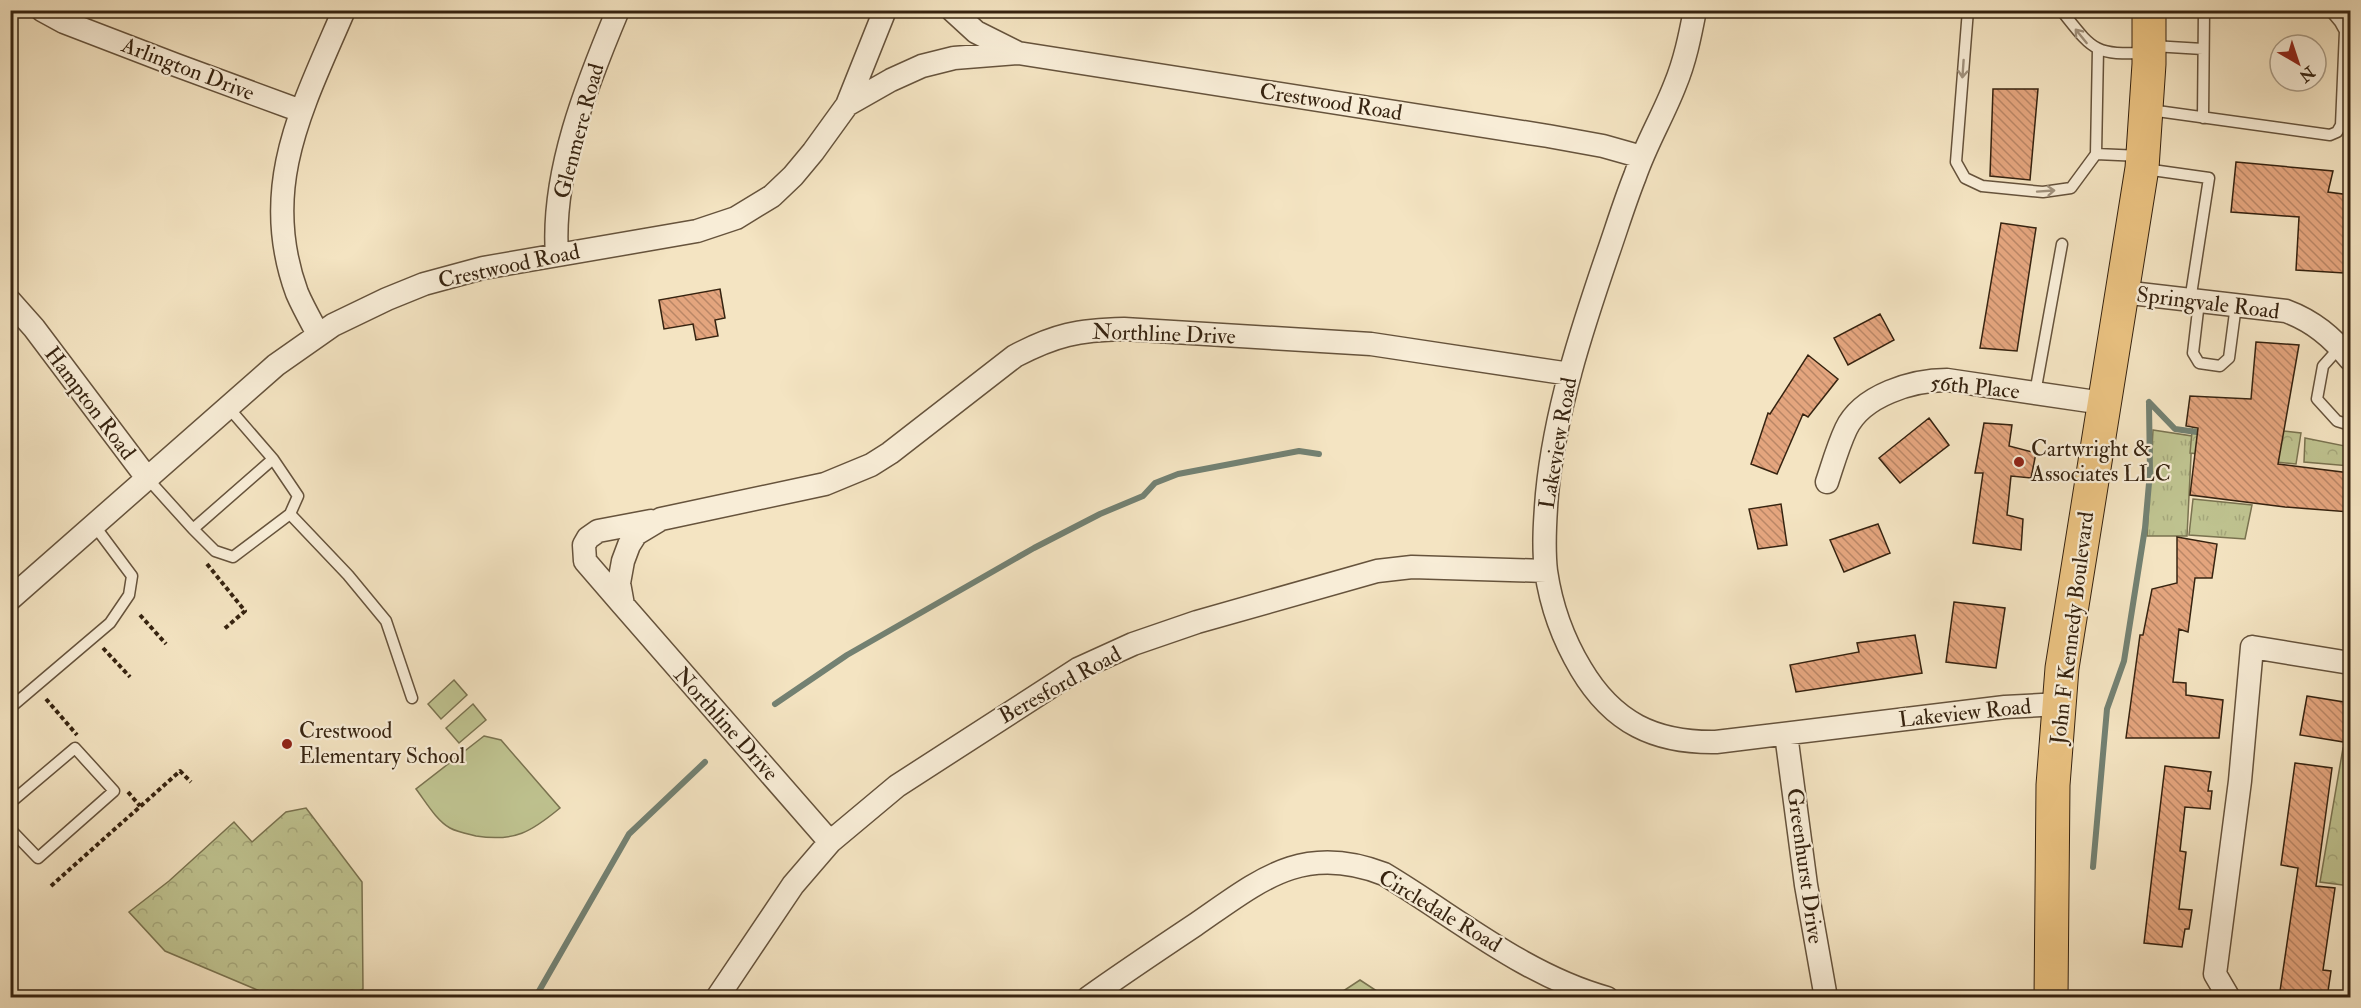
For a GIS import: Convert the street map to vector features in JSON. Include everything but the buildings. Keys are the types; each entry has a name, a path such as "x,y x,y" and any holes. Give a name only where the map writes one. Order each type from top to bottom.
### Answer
{"main road":[{"name":"John F Kennedy Boulevard","path":"2051,998 2053,784 2060,704 2069,619 2142,162 2150,50 2149,10"}],"street":[{"name":"Arlington Drive","path":"42,10 64,22 302,111"},
{"path":"318,334 295,286 285,249 282,228 282,186 287,158 302,111 344,10"},
{"name":"Glenmere Road","path":"557,255 555,230 566,162 580,108 618,10"},
{"path":"847,105 885,10"},
{"name":"Crestwood Road","path":"952,10 976,32 1018,53"},
{"name":"Lakeview Road","path":"1695,10 1690,39 1676,83 1642,157 1584,324 1570,374 1550,468 1544,527 1546,571 1557,616 1575,659 1599,695 1634,724 1660,736 1686,742 1716,742 2005,707 2060,704"},
{"name":"Crestwood Road","path":"10,599 276,365 318,334 387,299 424,284 483,268 697,231 736,218 772,196 793,176 847,105 891,80 922,66 954,58 1018,53 1548,136 1603,146 1642,157"},
{"name":"Springvale Road","path":"2122,292 2286,311 2305,318 2324,331 2346,353"},
{"name":"Hampton Road","path":"10,301 34,328 147,478"},
{"name":"Northline Drive","path":"830,842 585,561 584,546 588,538 598,531 825,484 871,465 890,453 1015,356 1038,344 1068,333 1124,329 1371,344 1570,374"},
{"name":"56th Place","path":"1827,482 1847,427 1859,412 1873,401 1904,385 1947,380 2103,403"},
{"name":"Northline Drive","path":"622,605 619,583 629,545 636,534 661,519"},
{"name":"Beresford Road","path":"717,998 793,885 830,842 897,786 1068,675 1133,644 1208,619 1377,571 1412,567 1546,571"},
{"path":"2213,998 2240,781 2252,647 2350,663"},
{"name":"Greenhurst Drive","path":"1786,734 1820,997"},
{"name":"Circledale Road","path":"1088,998 1267,877 1304,864 1324,861 1342,862 1383,873 1544,975 1577,989 1607,998"},
{"path":"2215,974 2229,998"}],"lane":[{"path":"1968,10 1956,162 1965,178 1982,186 2043,192 2071,188 2096,154 2098,49"},
{"path":"2061,10 2089,45 2114,54 2150,50 2204,49"},
{"path":"2203,118 2204,10"},
{"path":"2147,110 2330,135 2337,132 2341,124 2345,31 2330,10"},
{"path":"2096,154 2209,178 2194,301 2193,353 2199,363 2220,366 2229,358 2236,305"},
{"path":"2035,393 2062,244"},
{"path":"2346,353 2323,366 2317,399 2337,422 2350,425"},
{"path":"147,478 214,551 233,557 290,514 298,496 273,459 228,407"},
{"path":"194,530 273,459"},
{"path":"290,514 348,574 386,621 412,698"},
{"path":"10,708 110,623 129,595 132,576 94,525"},
{"path":"10,803 75,748 114,791 38,858 10,829"}],"path":[{"path":"207,564 245,611 223,630"},
{"path":"140,615 166,644"},
{"path":"103,648 130,677"},
{"path":"51,886 180,771 191,782"}],"green space":[{"path":"2193,421 2301,433 2296,464 2190,453"},
{"path":"2153,430 2192,436 2187,536 2147,536"},
{"path":"2305,438 2350,447 2350,466 2304,462"},
{"path":"2193,499 2252,505 2245,539 2189,535"},
{"path":"454,680 467,695 441,719 428,704"},
{"path":"473,704 486,720 459,743 446,728"},
{"path":"484,736 501,740 560,808 531,829 502,838 463,833 450,828 440,820 416,789"},
{"path":"2343,748 2350,749 2350,886 2320,882"},
{"path":"306,808 362,882 363,989 347,997 274,997 165,951 129,912 169,881 234,822 252,842 286,812"},
{"path":"1360,980 1386,997 1334,997"}],"waterway":[{"path":"2149,402 2175,429 2204,433"},
{"path":"2093,867 2107,709 2124,661 2145,528 2150,472 2149,404"},
{"path":"775,704 847,655 1034,548 1100,514 1143,496 1155,483 1178,474 1299,451 1319,454"},
{"path":"535,998 629,834 705,762"}],"place":[{"name":"Cartwright & Associates LLC","path":"2019,462"},
{"name":"Crestwood Elementary School","path":"287,744"}]}
